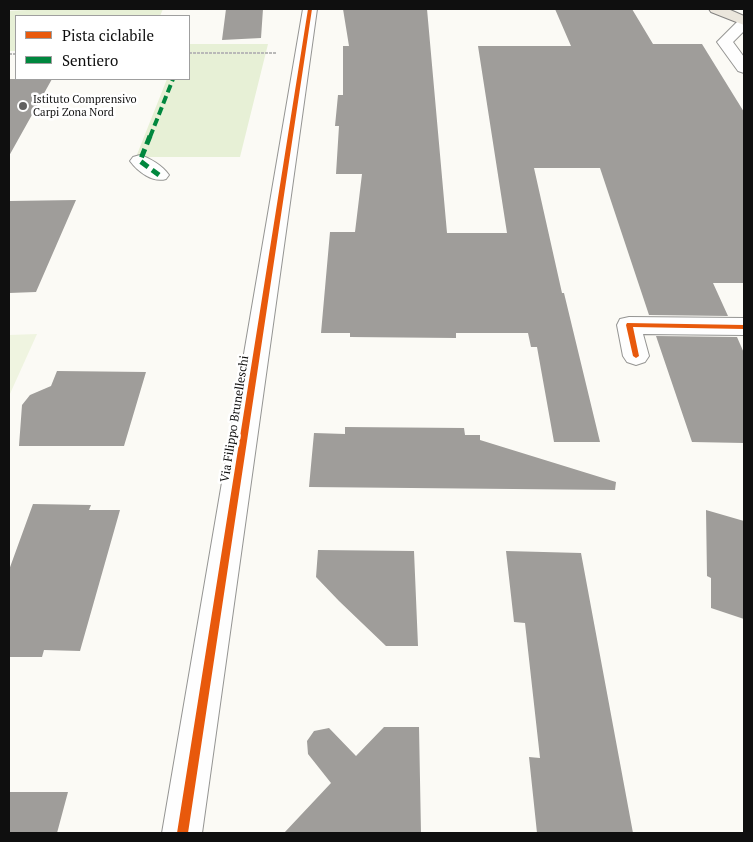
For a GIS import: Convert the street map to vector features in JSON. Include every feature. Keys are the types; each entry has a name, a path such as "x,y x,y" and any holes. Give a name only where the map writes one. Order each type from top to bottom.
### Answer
{"main road":[{"path":"716,9 744,21"},
{"path":"736,9 744,21"}],"street":[{"name":"Via Filippo Brunelleschi","path":"182,833 310,9"},
{"path":"744,21 725,42 744,68"},
{"path":"140,161 159,176"},
{"path":"636,356 629,326 744,327"}],"path":[{"path":"190,53 303,53"}],"green space":[{"path":"45,9 163,9 160,15 15,15 15,51 9,51 9,11"},
{"path":"190,44 268,44 240,157 136,157 167,80 190,80"},
{"path":"37,334 9,396 9,335"}],"building":[{"path":"226,9 263,9 261,38 222,40"},
{"path":"343,9 427,9 447,233 507,233 478,46 571,46 555,9 632,9 653,44 702,44 744,112 744,283 713,283 728,316 649,315 600,168 534,168 562,293 564,293 600,442 554,442 537,347 531,347 528,333 456,333 456,338 350,337 350,333 321,333 330,232 355,232 362,174 336,174 339,126 335,126 338,95 343,95 343,46 349,46"},
{"name":"Istituto Comprensivo Carpi Zona Nord","path":"9,79 51,80 9,156"},
{"path":"76,200 36,292 9,293 9,201"},
{"path":"656,336 737,337 744,353 744,443 692,442"},
{"path":"57,371 146,372 124,446 19,446 22,405 30,395 51,386"},
{"path":"345,427 464,428 465,435 480,435 480,440 616,482 615,490 309,487 314,433 345,434"},
{"path":"33,504 91,505 89,510 120,510 80,651 44,650 42,657 9,657 9,570"},
{"path":"706,510 744,521 744,619 711,608 711,578 707,576"},
{"path":"318,550 414,551 418,646 386,646 339,601 316,577"},
{"path":"506,551 581,553 633,833 537,833 529,757 540,758 525,623 514,622"},
{"path":"384,727 419,727 421,833 284,833 331,783 308,754 307,741 314,731 329,728 356,756"},
{"path":"9,792 68,792 57,833 9,833"}],"marked path":[{"path":"159,175 140,161 173,80"}],"cycle path":[{"path":"182,833 310,9"},
{"path":"636,356 629,325 744,327"}],"place":[{"name":"Istituto Comprensivo Carpi Zona Nord","path":"23,106"}]}
